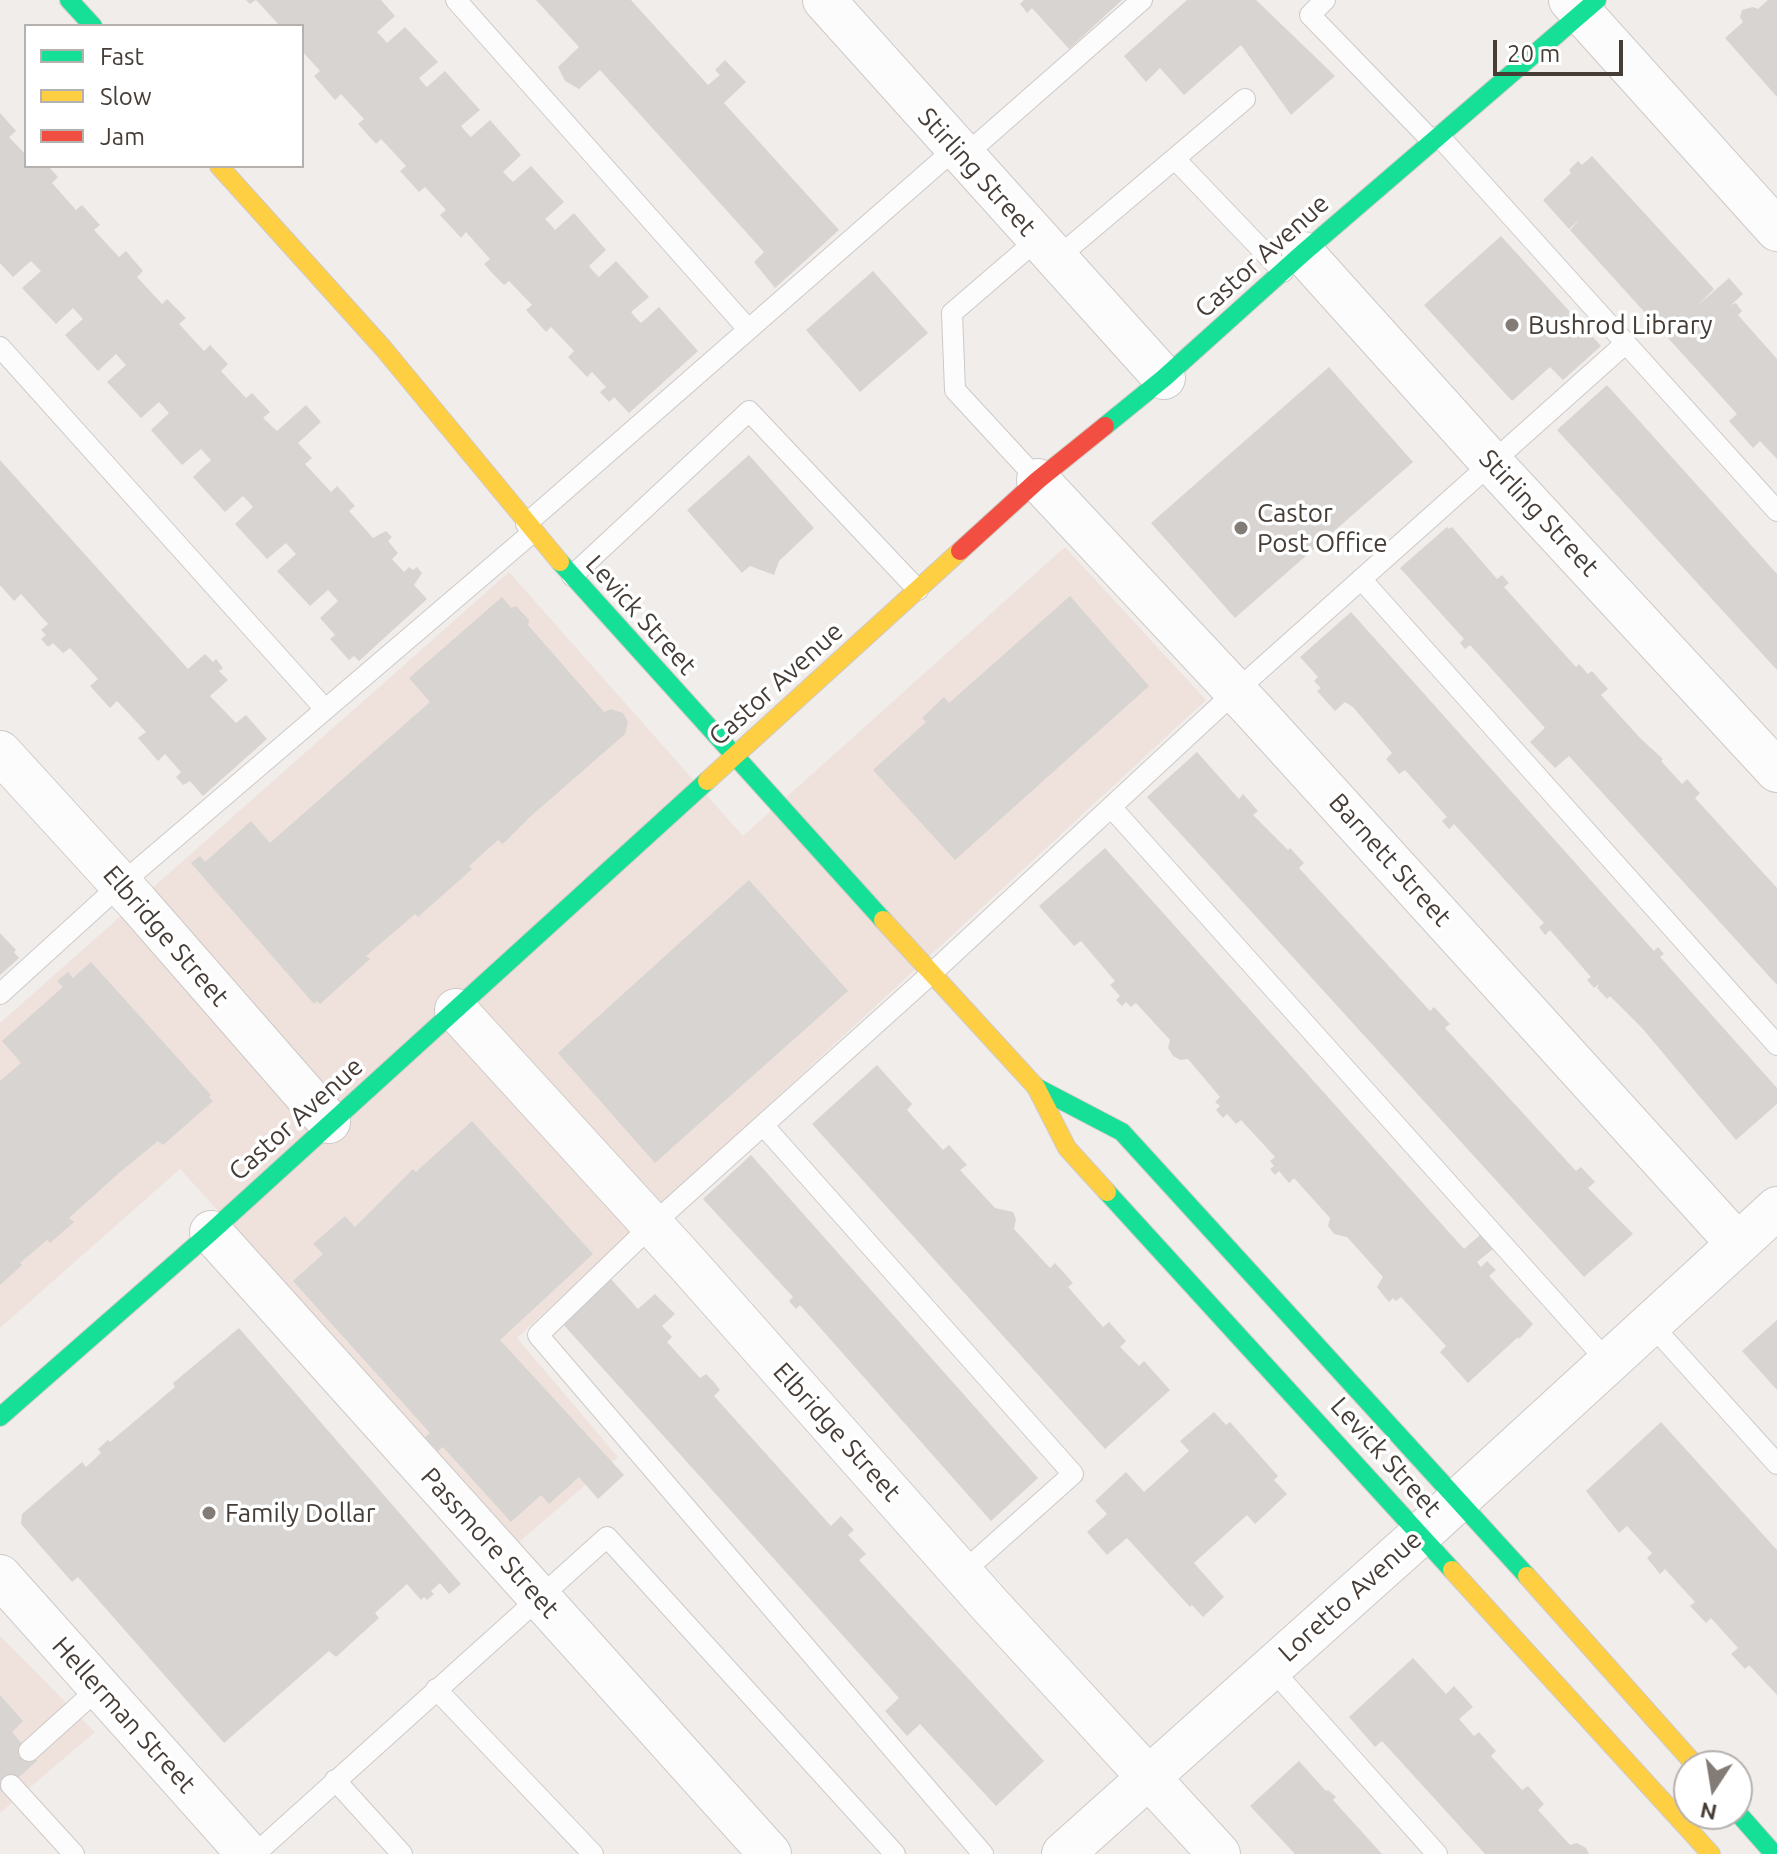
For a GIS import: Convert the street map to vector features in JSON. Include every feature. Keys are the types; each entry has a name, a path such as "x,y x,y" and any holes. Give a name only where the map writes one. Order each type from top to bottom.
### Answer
{"main road":[{"path":"69,0 91,24"},
{"name":"Castor Avenue","path":"0,1417 211,1232 1038,480 1164,378 1583,4"},
{"name":"Levick Street","path":"221,168 383,348 529,528 733,757 1036,1087 1067,1148 1711,1854"},
{"name":"Levick Street","path":"1036,1087 1122,1132 1458,1499 1682,1750"},
{"path":"1753,1830 1774,1854"}],"street":[{"name":"Stirling Street","path":"824,0 1164,378"},
{"path":"1583,4 1777,230"},
{"name":"Stirling Street","path":"1293,262 1491,462 1777,771"},
{"name":"Barnett Street","path":"1038,480 1236,691 1738,1244"},
{"name":"Elbridge Street","path":"0,752 121,884 329,1122"},
{"name":"Elbridge Street","path":"456,1010 1219,1854"},
{"name":"Loretto Avenue","path":"1063,1854 1421,1534 1777,1208"},
{"name":"Passmore Street","path":"211,1232 770,1854"},
{"name":"Hellerman Street","path":"0,1576 248,1854"}],"lane":[{"path":"456,0 748,329"},
{"path":"0,994 121,884 529,528 748,329 1142,0"},
{"path":"1325,0 1310,15 1436,138 1777,511"},
{"path":"1038,480 955,390 952,313 1175,159 1245,99"},
{"path":"1175,159 1293,262"},
{"path":"983,1854 538,1335 652,1225 932,973 1236,691 1626,343"},
{"path":"0,347 325,709"},
{"path":"572,576 749,411 918,590"},
{"path":"1361,579 1777,1045"},
{"path":"1111,807 1608,1362"},
{"path":"763,1125 1073,1474 962,1573"},
{"path":"1650,1323 1777,1464"},
{"path":"255,1854 607,1537 895,1854"},
{"path":"1270,1667 1437,1854"},
{"path":"29,1751 100,1687"},
{"path":"436,1689 593,1854"},
{"path":"335,1780 402,1854"},
{"path":"11,1785 74,1854"}],"shaded area":[{"path":"1065,547 1206,700 517,1338 618,1457 519,1542 180,1169 0,1328 0,1023 509,572 743,836"},
{"path":"0,1636 95,1732 0,1813"}],"building":[{"path":"256,0 381,0 395,16 377,32 387,43 405,27 438,62 419,78 424,84 427,87 445,71 480,110 461,126 466,132 471,137 490,120 521,155 503,172 513,182 531,166 564,202 545,219 555,230 574,213 606,250 589,266 593,271 599,277 616,261 649,297 631,312 635,317 641,323 659,307 698,351 629,413 614,397 609,402 600,392 606,387 592,372 587,377 568,357 574,351 551,327 546,332 526,310 532,305 509,281 504,285 494,275 484,264 490,259 466,232 461,238 440,215 446,210 425,187 419,192 400,171 406,166 381,139 376,144 358,124 364,119 341,94 335,100 314,76 320,71 304,53 304,24 278,24"},
{"path":"536,0 631,0 708,85 720,75 715,70 725,60 746,82 724,103 839,230 775,288 754,262 764,252 600,70 579,89 565,81 558,67 579,47"},
{"path":"1024,0 1122,0 1069,49 1032,8 1027,13 1020,4"},
{"path":"1187,0 1256,0 1335,76 1291,115 1241,45 1184,95 1160,68 1146,82 1124,56"},
{"path":"1768,0 1777,0 1777,97 1725,38 1743,22 1740,17 1742,10 1758,9"},
{"path":"0,113 16,131 9,137 24,153 24,168 50,168 58,177 52,183 76,210 82,205 100,225 94,230 119,257 126,251 143,271 137,277 162,304 167,299 186,318 179,324 204,351 210,345 228,364 221,371 246,398 252,393 270,412 263,418 277,431 306,405 321,422 298,443 312,458 305,464 331,492 337,486 355,506 349,511 373,538 386,531 392,537 388,541 398,553 392,559 404,572 409,567 413,570 417,567 422,573 414,585 427,599 359,661 354,656 349,660 330,639 335,635 320,618 338,601 328,590 310,606 277,571 296,554 286,543 267,559 235,524 253,507 243,496 225,512 193,477 211,460 201,449 182,465 151,430 169,413 159,402 141,418 107,382 126,365 116,354 98,371 65,335 83,319 73,308 56,324 22,288 41,271 31,261 13,277 0,263"},
{"path":"1592,156 1714,289 1696,307 1729,278 1743,294 1731,305 1736,303 1742,311 1738,315 1777,359 1777,459 1760,441 1753,448 1729,421 1737,414 1570,230 1580,219 1569,229 1543,200 1571,173 1569,170 1578,161 1582,165"},
{"name":"Bushrod Library","path":"1501,236 1601,346 1563,380 1550,367 1512,401 1424,305"},
{"path":"873,271 928,333 860,392 806,330"},
{"path":"1329,367 1413,462 1235,618 1151,523"},
{"path":"1607,385 1777,574 1777,670 1557,430"},
{"path":"749,455 814,528 779,561 774,575 750,566 742,573 687,510"},
{"path":"0,460 188,669 205,654 213,662 216,659 223,668 219,671 228,680 210,696 236,723 246,715 267,739 203,796 190,781 183,785 176,777 181,772 165,754 158,761 138,738 146,732 117,701 110,708 90,686 98,679 70,648 63,653 53,643 48,647 41,639 46,635 41,630 48,624 21,594 14,601 0,585"},
{"path":"1447,527 1452,527 1497,579 1502,575 1509,583 1504,587 1576,667 1579,664 1588,674 1592,671 1608,689 1601,695 1663,759 1661,761 1682,784 1687,779 1700,793 1695,798 1777,888 1777,985 1569,756 1555,768 1530,742 1545,728 1470,645 1465,649 1460,643 1464,639 1400,568"},
{"path":"1070,596 1149,686 955,860 873,770 926,722 922,718 944,697 949,703"},
{"path":"502,597 511,608 516,606 529,620 528,625 604,712 611,709 623,713 628,722 625,734 503,844 498,840 469,866 472,869 418,917 415,914 366,956 370,959 320,1004 317,1001 314,1004 191,863 200,856 205,862 251,821 270,843 430,702 409,678"},
{"path":"1351,612 1654,951 1658,947 1664,954 1660,957 1777,1088 1777,1104 1736,1140 1642,1028 1610,996 1607,999 1597,988 1599,984 1594,988 1587,980 1591,977 1550,930 1545,935 1539,927 1544,923 1454,824 1449,829 1442,821 1447,817 1405,770 1399,774 1386,759 1392,753 1353,707 1345,702 1335,711 1317,691 1321,688 1314,681 1318,677 1300,657"},
{"path":"1197,752 1239,799 1243,794 1258,811 1253,815 1304,863 1299,868 1430,1011 1434,1007 1450,1024 1445,1028 1576,1171 1581,1167 1595,1182 1588,1188 1633,1234 1584,1277 1147,797"},
{"path":"1105,848 1464,1249 1480,1235 1493,1249 1477,1262 1481,1267 1487,1261 1496,1270 1489,1276 1533,1324 1468,1383 1440,1352 1446,1346 1401,1297 1389,1302 1383,1295 1377,1287 1383,1277 1347,1237 1334,1234 1328,1226 1330,1218 1294,1178 1289,1183 1279,1171 1275,1175 1270,1169 1274,1166 1270,1161 1275,1157 1241,1120 1236,1124 1227,1114 1223,1118 1216,1110 1220,1106 1215,1102 1220,1097 1188,1059 1180,1060 1173,1056 1168,1048 1170,1040 1136,1003 1131,1007 1126,1002 1122,1006 1116,1000 1120,996 1110,985 1115,981 1081,941 1074,946 1039,906"},
{"path":"749,880 848,991 655,1163 558,1053"},
{"path":"0,933 16,950 14,952 19,958 0,975"},
{"path":"91,962 211,1095 209,1097 213,1101 163,1145 158,1141 120,1172 69,1218 74,1222 50,1243 47,1240 0,1285 0,1081 21,1063 2,1041 63,987 57,981 68,972 73,978"},
{"path":"877,1065 912,1104 907,1110 924,1129 943,1150 949,1145 967,1165 960,1170 995,1208 1013,1212 1016,1219 1014,1229 1050,1268 1055,1263 1073,1283 1068,1287 1103,1327 1109,1322 1126,1341 1120,1347 1139,1366 1144,1361 1170,1390 1105,1449 812,1124"},
{"path":"472,1121 593,1254 500,1340 624,1475 598,1499 579,1477 549,1504 541,1495 511,1522 443,1447 438,1451 425,1437 430,1433 293,1281 323,1254 313,1244 345,1216 355,1227 413,1169 416,1172"},
{"path":"751,1155 1038,1478 991,1521 800,1305 796,1309 789,1301 793,1297 703,1199"},
{"path":"611,1279 638,1309 655,1294 675,1314 662,1326 672,1337 667,1342 700,1378 706,1374 714,1382 720,1390 714,1396 831,1526 841,1516 854,1530 848,1535 866,1554 859,1560 1044,1761 996,1806 920,1724 907,1736 885,1711 899,1698 562,1323"},
{"path":"1777,1320 1777,1390 1742,1351"},
{"path":"239,1328 461,1584 449,1594 440,1583 431,1591 434,1594 427,1600 424,1597 421,1600 407,1584 375,1613 379,1618 336,1657 329,1651 224,1743 78,1577 72,1582 21,1524 22,1514 82,1462 86,1467 101,1453 98,1449 175,1387 173,1383"},
{"path":"1214,1412 1226,1425 1230,1422 1278,1476 1274,1480 1287,1494 1255,1524 1247,1515 1194,1563 1224,1597 1203,1617 1192,1605 1190,1607 1127,1538 1107,1555 1087,1532 1107,1514 1095,1501 1126,1472 1144,1492 1189,1451 1180,1441"},
{"path":"1661,1422 1777,1550 1777,1695 1749,1665 1745,1669 1731,1654 1738,1648 1711,1618 1706,1623 1690,1606 1695,1602 1665,1569 1660,1574 1647,1558 1652,1553 1627,1526 1619,1533 1586,1491"},
{"path":"1413,1658 1446,1694 1454,1686 1473,1707 1459,1719 1474,1736 1479,1732 1496,1751 1491,1756 1522,1790 1528,1786 1544,1804 1538,1810 1570,1845 1577,1843 1589,1854 1485,1854 1382,1741 1375,1747 1349,1717"},
{"path":"0,1695 23,1721 12,1732 37,1761 2,1792 0,1790"},
{"path":"1299,1761 1326,1791 1336,1797 1333,1800 1382,1854 1295,1854 1250,1806"}],"traffic: fast":[{"path":"69,0 91,24"},
{"path":"1105,426 1597,0"},
{"path":"560,562 883,920"},
{"path":"0,1417 211,1232 707,781"},
{"path":"1036,1087 1122,1132 1527,1576"},
{"path":"1107,1192 1452,1570"},
{"path":"1753,1830 1774,1854"}],"traffic: slow":[{"path":"221,168 383,348 560,562"},
{"path":"707,781 960,551"},
{"path":"883,920 1036,1087 1067,1148 1107,1192"},
{"path":"1452,1570 1711,1854"},
{"path":"1527,1576 1682,1750"}],"traffic: jam":[{"path":"960,551 1038,480 1105,426"}],"place":[{"name":"Bushrod Library","path":"1512,325"},
{"name":"Castor Post Office","path":"1241,528"},
{"name":"Family Dollar","path":"209,1513"}]}
